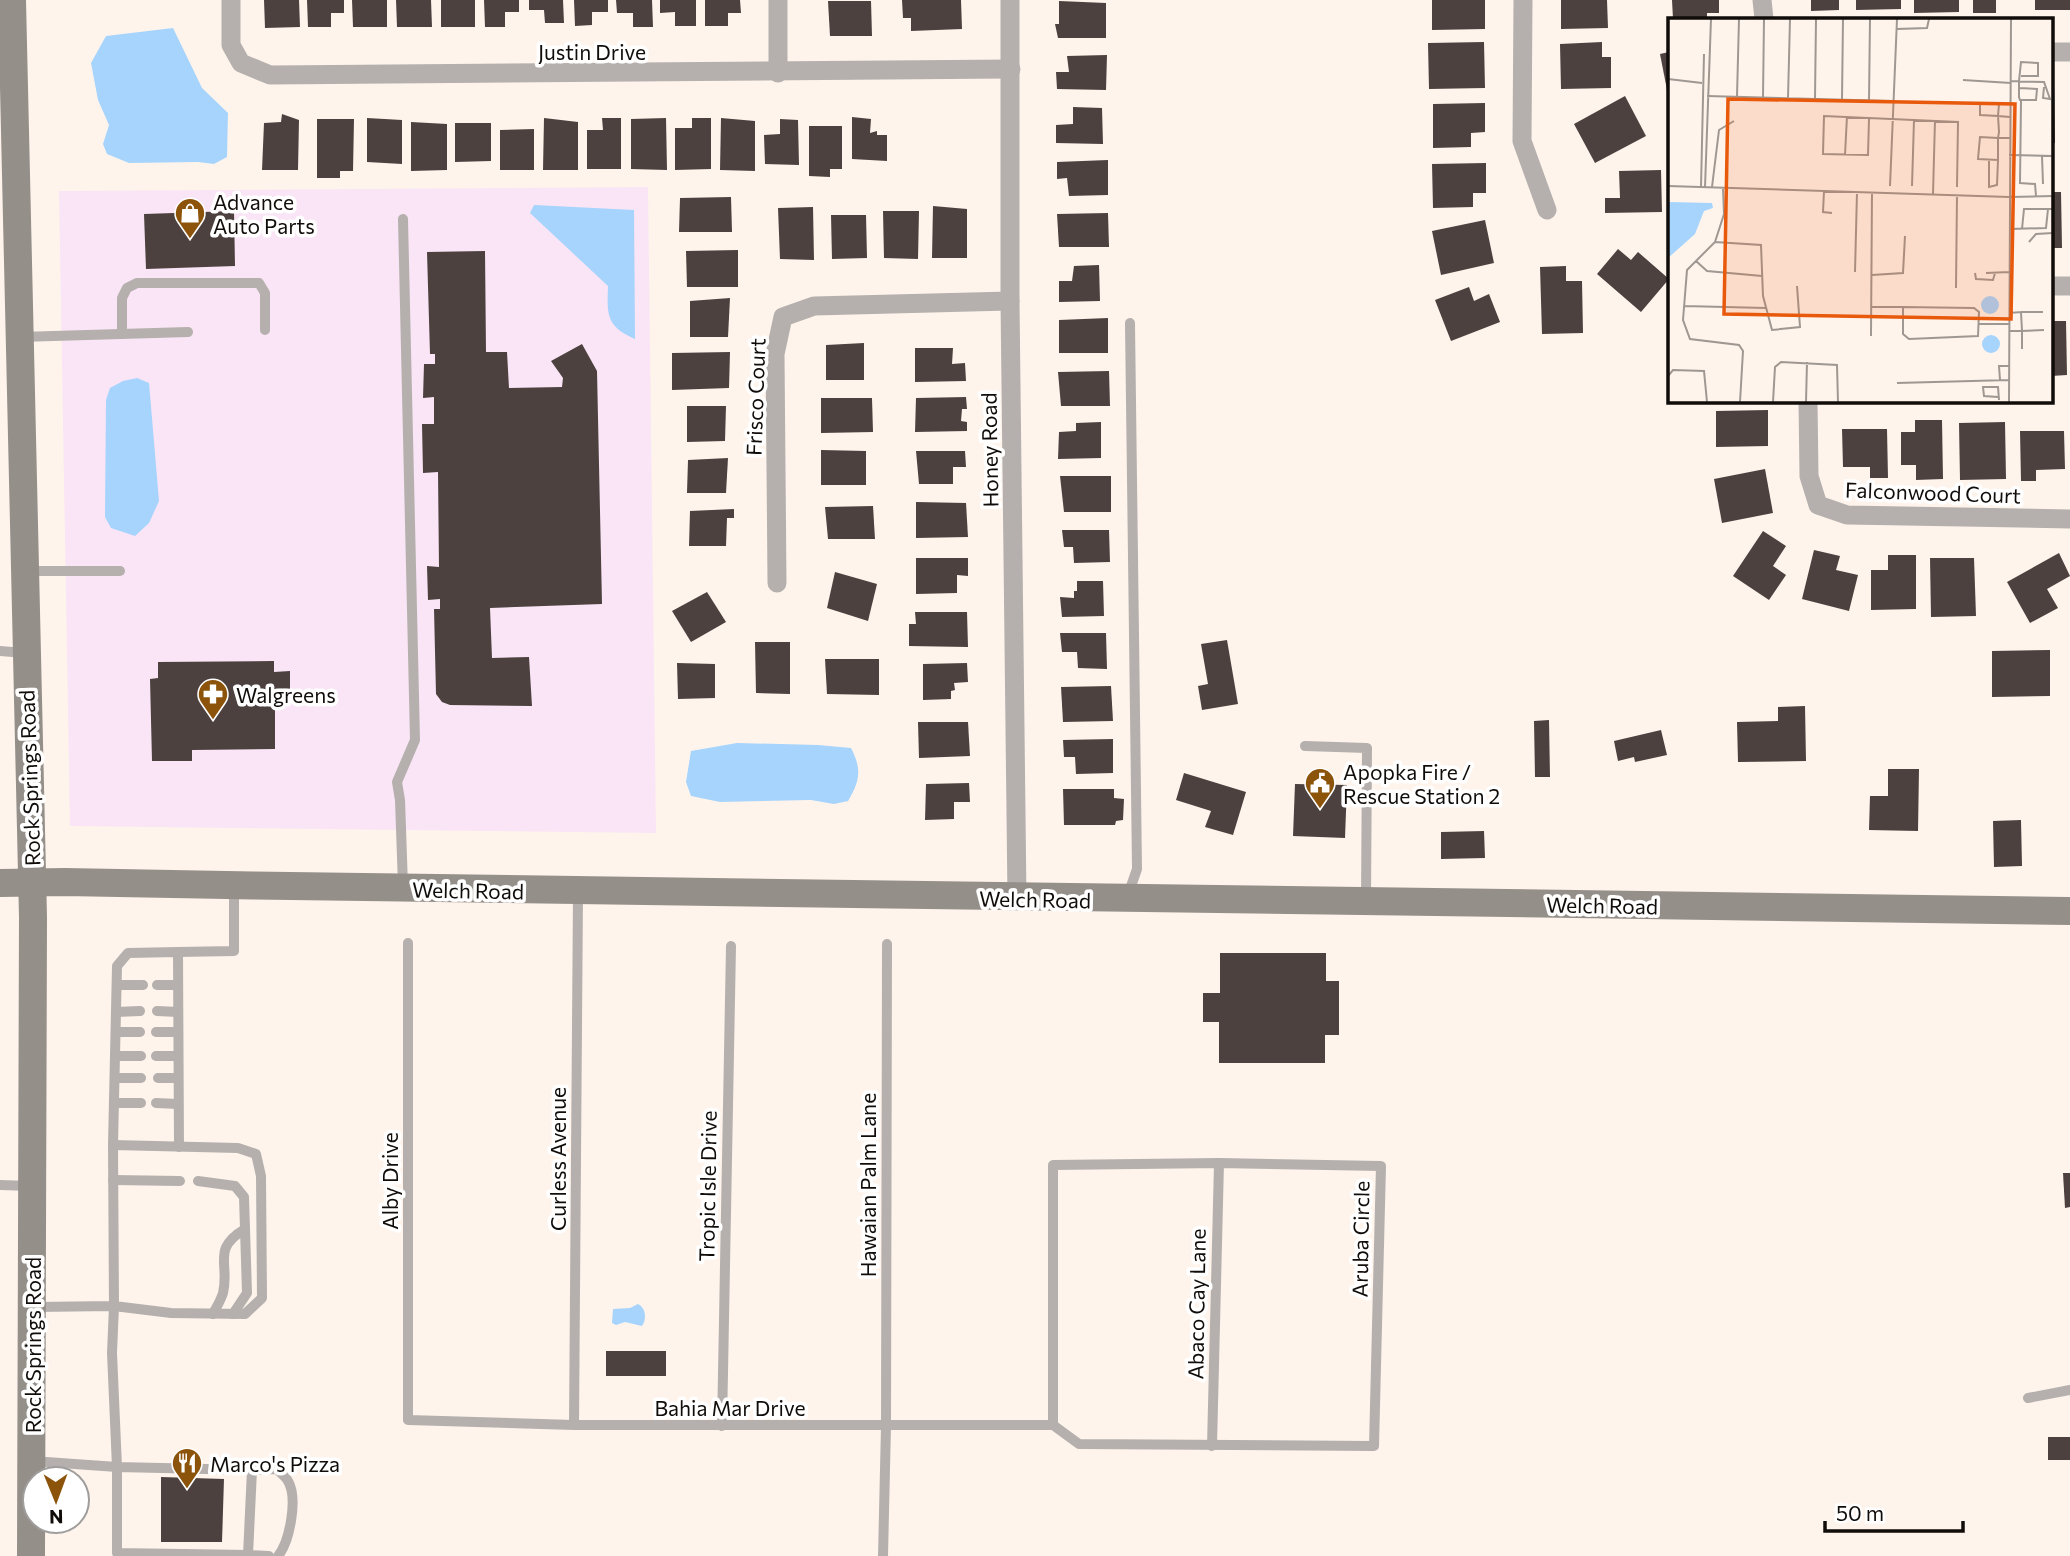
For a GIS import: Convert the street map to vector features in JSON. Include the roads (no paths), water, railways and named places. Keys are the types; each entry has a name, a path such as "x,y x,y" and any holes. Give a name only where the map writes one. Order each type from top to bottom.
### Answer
{"street":[{"name":"Rock Springs Road","path":"12,0 6,47 19,337 24,571 13,652 32,883 32,1556"},
{"name":"Justin Drive","path":"231,0 231,45 241,63 270,75 778,73 1011,69"},
{"path":"778,0 778,73"},
{"name":"Honey Road","path":"1010,0 1010,301 1017,899"},
{"path":"1523,0 1522,141 1547,209"},
{"path":"1762,0 1764,18"},
{"path":"2052,52 2070,52"},
{"path":"2052,286 2070,286"},
{"name":"Frisco Court","path":"777,583 775,354 783,317 814,306 1010,301"},
{"name":"Falconwood Court","path":"1808,402 1809,476 1818,505 1847,515 2070,519"},
{"name":"Welch Road","path":"0,883 1017,899 2070,911"}],"lane":[{"path":"403,219 415,740 397,782 403,889"},
{"path":"122,334 122,298 127,288 137,283 259,283 265,293 265,330"},
{"path":"1127,899 1137,869 1130,323"},
{"path":"19,337 188,332"},
{"path":"24,571 120,572"},
{"path":"1305,746 1367,748 1366,902"},
{"path":"234,886 234,951 128,953 117,966 112,1353 117,1467 117,1553 269,1556"},
{"name":"Curless Avenue","path":"574,1425 578,892"},
{"name":"Alby Drive","path":"408,943 408,1420"},
{"name":"Hawaian Palm Lane","path":"883,1556 886,1426 887,944"},
{"name":"Tropic Isle Drive","path":"722,1426 731,946"},
{"path":"178,952 178,1147"},
{"path":"117,985 142,985"},
{"path":"157,985 177,985"},
{"path":"116,1012 140,1012"},
{"path":"157,1012 178,1012"},
{"path":"116,1032 139,1032"},
{"path":"156,1032 178,1032"},
{"path":"115,1056 141,1056"},
{"path":"156,1056 178,1056"},
{"path":"114,1078 141,1078"},
{"path":"158,1078 178,1078"},
{"path":"114,1103 141,1103"},
{"path":"156,1103 178,1104"},
{"path":"32,1307 114,1306 171,1313 239,1314 262,1298 261,1175 256,1154 238,1148 113,1145"},
{"name":"Aruba Circle","path":"1219,1163 1381,1166 1374,1446 1079,1444 1052,1425 1053,1165 1219,1163"},
{"name":"Abaco Cay Lane","path":"1212,1446 1219,1163"},
{"path":"113,1180 180,1181"},
{"path":"198,1181 235,1186 244,1198 247,1293 239,1314"},
{"path":"0,1185 33,1186"},
{"path":"213,1314 223,1293 224,1252 231,1237 245,1229"},
{"path":"2028,1398 2070,1390"},
{"name":"Bahia Mar Drive","path":"408,1420 574,1425 1052,1425"},
{"path":"32,1461 117,1467 276,1469 289,1482 292,1514 287,1545 278,1556"},
{"path":"248,1555 252,1470"}],"water":[{"path":"173,28 202,88 228,113 227,157 214,164 129,163 107,154 103,144 109,125 98,100 91,63 106,36"},
{"path":"534,205 634,210 635,339 613,324 608,312 608,286 530,213"},
{"path":"137,378 149,383 159,501 149,523 135,536 111,528 105,517 106,400 110,388"},
{"path":"737,743 851,748 858,769 855,787 848,801 834,804 811,800 720,802 691,796 686,782 691,751"},
{"path":"638,1304 645,1314 642,1326 625,1322 616,1325 612,1323 613,1309 630,1308"}],"place":[{"name":"Advance Auto Parts","path":"190,240"},
{"name":"Walgreens","path":"213,721"},
{"name":"Apopka Fire / Rescue Station 2","path":"1320,810"},
{"name":"Marco's Pizza","path":"187,1490"}]}
